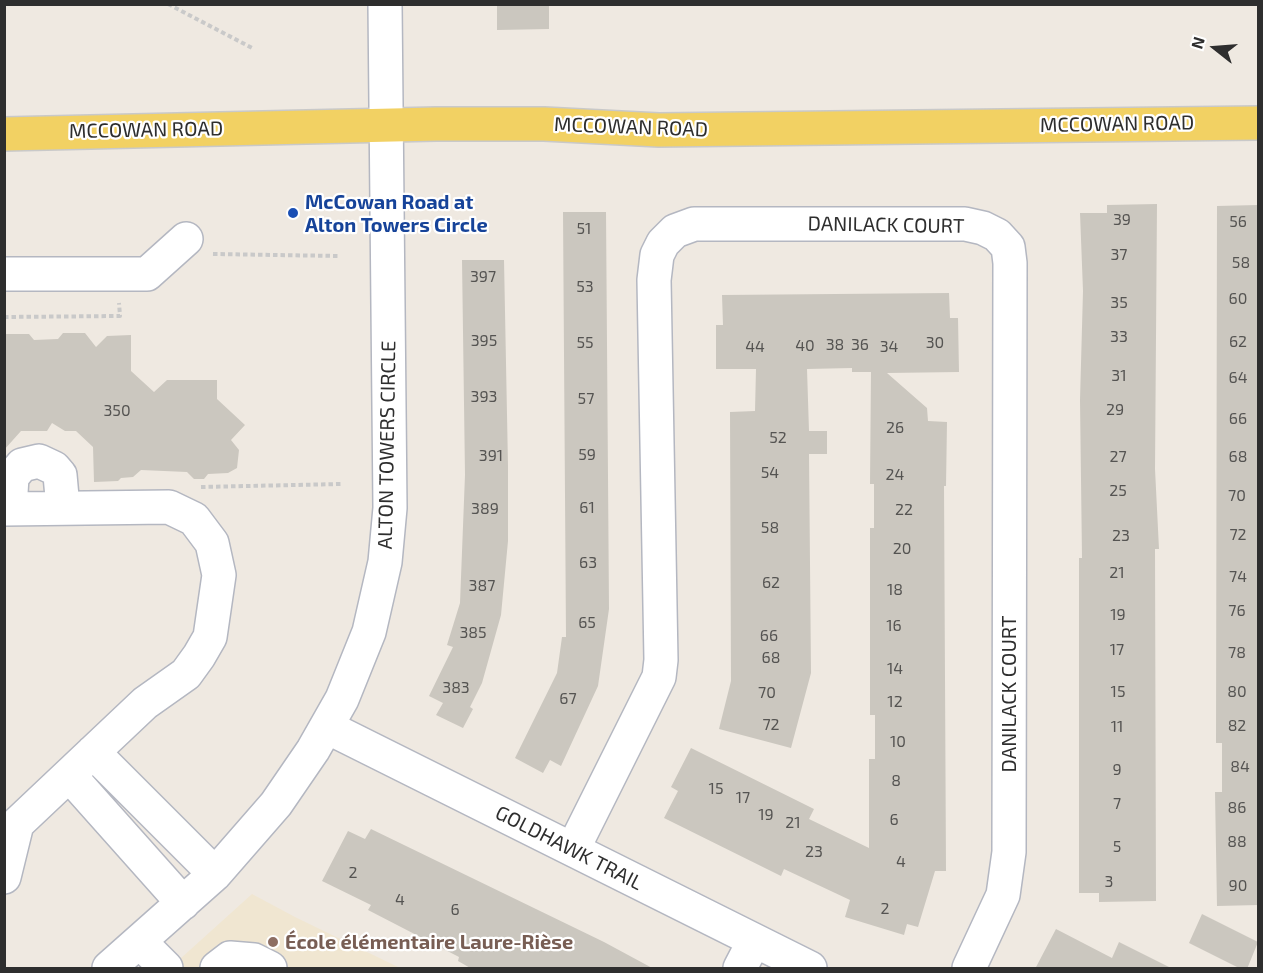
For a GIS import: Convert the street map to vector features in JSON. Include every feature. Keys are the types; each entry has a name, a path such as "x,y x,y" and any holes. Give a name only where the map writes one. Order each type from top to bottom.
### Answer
{"main road":[{"name":"MCCOWAN ROAD","path":"4,134 385,125 544,124 659,130 1258,123"}],"street":[{"name":"ALTON TOWERS CIRCLE","path":"109,969 215,874 276,804 327,727 353,677 365,643 381,585 388,538 390,439 385,4"},
{"name":"DANILACK COURT","path":"573,849 659,677 661,660 654,280 657,255 663,243 675,231 694,224 965,224 983,228 997,235 1008,247 1010,263 1009,852 1002,895 969,969"},
{"path":"4,274 147,274 178,246"},
{"path":"4,877 17,824 145,704 186,675 210,637 219,575 212,543 194,519 169,507 7,509 12,477 22,465 39,461 54,468 60,475 63,508"},
{"name":"GOLDHAWK TRAIL","path":"327,727 573,849 747,955 810,969"},
{"path":"93,752 215,874"},
{"path":"69,775 183,903"},
{"path":"140,942 166,969"},
{"path":"217,969 230,958 254,960 270,969"}],"path":[{"path":"168,4 254,49"},
{"path":"178,246 339,256"},
{"path":"4,317 120,316 118,274"}],"shaded area":[{"name":"École élémentaire Laure-Rièse","path":"252,894 295,917 400,968 170,968"}],"building":[{"path":"497,4 549,4 549,29 497,30"},
{"path":"1157,204 1155,469 1159,549 1155,549 1156,901 1099,902 1099,893 1079,893 1079,558 1082,558 1080,400 1083,291 1080,213 1107,213 1107,205"},
{"path":"1258,205 1258,905 1217,906 1215,792 1222,792 1222,743 1216,743 1217,206"},
{"path":"563,212 606,212 609,609 598,686 561,766 550,760 543,773 515,758 557,673 562,637 566,637"},
{"path":"462,260 504,260 508,466 508,541 501,615 482,683 470,707 473,709 463,728 436,715 443,703 429,696 453,647 447,645 460,603 465,475"},
{"path":"949,293 950,318 958,318 959,372 887,373 927,408 928,421 947,422 946,486 944,486 946,871 935,871 918,927 907,924 904,935 845,917 850,900 784,869 781,876 664,818 678,791 671,787 691,748 814,809 809,819 869,848 869,759 875,759 875,715 870,715 870,528 874,528 874,484 870,484 871,372 852,372 852,368 807,369 809,431 827,431 827,454 809,454 811,673 791,748 719,729 731,681 730,412 755,411 756,369 716,369 716,325 723,325 722,295"},
{"path":"63,333 85,333 96,347 107,336 131,335 131,371 154,392 167,380 217,380 217,399 245,425 231,440 239,450 237,468 228,473 208,474 204,479 194,479 187,472 141,470 133,477 121,478 118,481 94,482 93,447 76,431 65,431 52,423 47,431 21,431 4,450 4,334 29,334 34,340 58,339"},
{"path":"371,829 604,942 654,969 472,969 458,961 459,957 368,910 371,905 322,881 348,831 365,839"},
{"path":"1202,914 1258,942 1247,969 1241,969 1189,943"},
{"path":"1056,929 1112,958 1119,942 1173,969 1035,969"}],"place":[{"name":"McCowan Road at Alton Towers Circle","path":"293,213"},
{"name":"École élémentaire Laure-Rièse","path":"273,942"}]}
